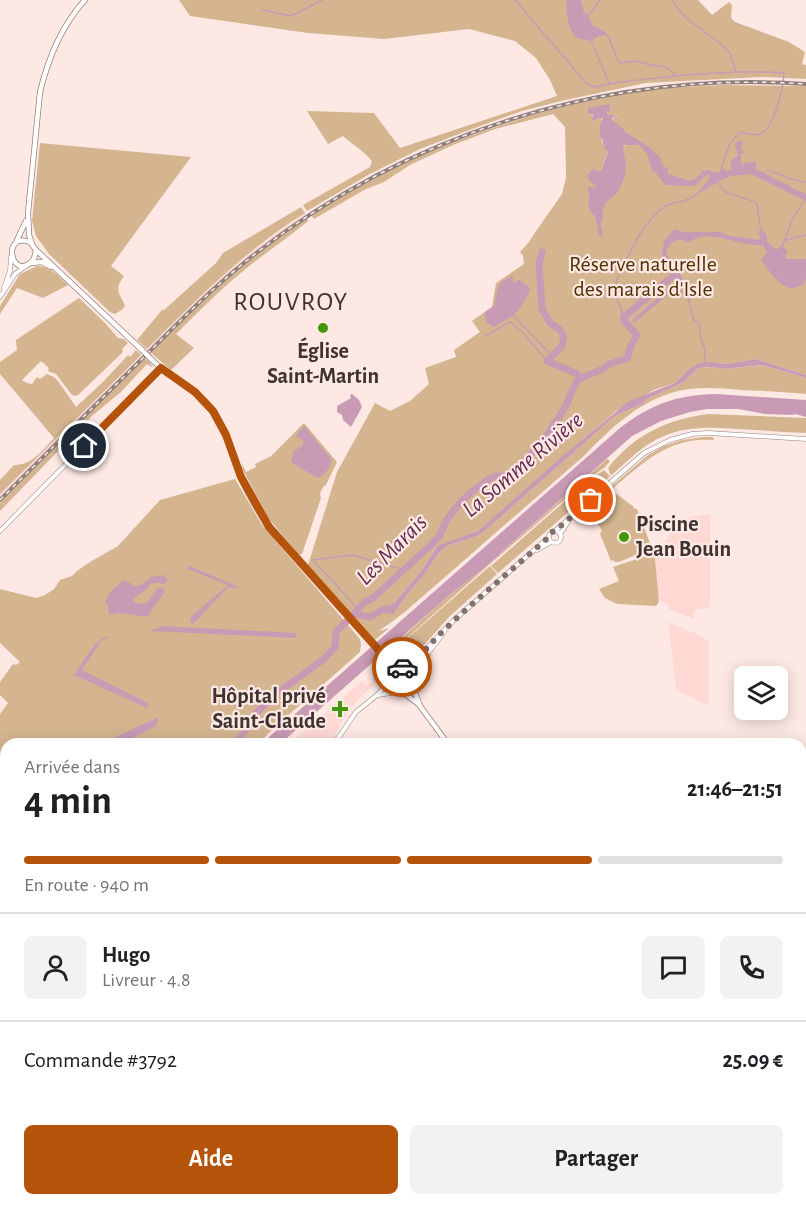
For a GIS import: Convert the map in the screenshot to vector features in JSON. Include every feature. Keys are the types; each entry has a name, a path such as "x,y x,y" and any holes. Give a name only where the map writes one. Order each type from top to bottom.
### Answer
{"main road":[{"path":"85,0 56,44 44,76 38,108 28,213 28,228 32,243 36,250 150,358 195,392 213,411 226,435 241,477 269,527 385,657 400,668 408,668 414,672 417,678 414,690 420,706"},
{"path":"28,213 24,228 11,249 11,257 18,265 37,262 48,265 61,274"},
{"path":"16,242 24,240 32,243"},
{"path":"29,264 35,257 36,250"},
{"path":"385,657 392,674"},
{"path":"400,668 392,674 390,681 392,687 420,706 444,738"},
{"path":"405,694 414,690"}],"street":[{"path":"0,296 9,275 11,257"},
{"path":"0,296 15,274 29,264"},
{"path":"0,531 161,368"},
{"path":"558,533 572,517 644,453 670,440 692,434 709,433 806,439"},
{"path":"408,668 447,628 528,554 550,540 552,532 558,533"},
{"path":"550,540 554,543 559,542 561,538 558,533"},
{"path":"417,678 429,652 447,628"},
{"path":"338,738 356,712 390,681"},
{"path":"377,695 398,692"}],"shaded area":[{"path":"566,0 581,0 584,13 588,15 593,26 607,33 606,35 596,37 592,42 574,35 567,15"},
{"path":"610,104 610,111 607,113 619,119 613,117 611,119 660,157 664,168 668,167 670,174 691,180 702,173 700,170 718,173 724,168 727,171 732,169 731,161 738,155 735,144 740,140 743,142 741,148 744,153 741,154 741,164 756,162 756,170 806,194 806,201 751,174 731,176 703,191 700,189 708,181 710,175 706,175 696,185 665,185 652,170 647,154 639,145 624,145 626,164 624,177 617,193 604,206 603,219 600,224 602,237 599,235 595,216 588,205 590,199 588,187 597,187 588,177 594,169 601,171 608,152 600,137 600,125 603,119 592,120 593,115 588,113 588,108"},
{"path":"305,213 307,218 246,263 150,352 147,349 220,277"},
{"path":"674,229 683,232 720,232 730,236 760,240 759,232 763,230 767,241 776,250 782,245 788,252 786,259 806,259 806,279 803,285 794,288 785,287 761,259 767,253 763,245 713,237 697,238 688,242 680,239 668,248 666,253 683,282 634,323 632,320 676,282 676,275 662,256 664,241"},
{"path":"512,276 513,283 519,280 528,286 530,291 515,314 494,327 486,321 485,312 494,306 499,285"},
{"path":"141,355 144,358 0,503 0,494"},
{"path":"756,359 806,375 806,378 762,365 724,369 699,368 684,382 615,416 478,536 447,546 438,554 393,615 390,613 390,608 422,570 439,545 478,531 629,401 675,383 689,369 700,363 725,364"},
{"path":"352,394 359,400 362,407 351,427 337,412 337,406 351,398"},
{"path":"702,395 806,400 806,417 795,414 765,414 738,409 707,409 661,421 632,436 484,568 446,598 287,738 268,738 620,428 665,402"},
{"path":"304,426 331,459 327,471 318,478 291,461 293,452 303,445 303,440 296,436"},
{"path":"710,514 710,607 695,610 693,619 669,609 669,605 658,599 655,559 672,530 689,517"},
{"path":"189,566 239,587 228,587 192,624 190,621 192,616 228,585 187,569"},
{"path":"163,575 168,579 165,584 160,582 150,584 133,599 134,602 141,604 147,603 157,589 162,587 165,591 147,617 120,613 109,615 105,602 110,592 124,580 135,586 141,585 151,577"},
{"path":"668,622 697,634 709,642 709,704 707,705 676,688"},
{"path":"162,626 296,633 296,638 150,631"},
{"path":"110,636 101,641 82,670 148,703 147,708 74,675 94,646 105,637"},
{"name":"Hôpital privé Saint-Claude","path":"383,672 383,678 360,697 349,710 334,736 337,738 296,738 362,681 367,686"},
{"path":"159,717 156,726 132,738 113,738"}],"green space":[{"path":"179,0 698,0 712,15 729,2 732,5 731,18 735,22 789,42 805,52 802,64 806,65 806,79 761,77 646,83 522,111 420,149 368,175 307,211 303,205 370,167 372,161 343,136 328,144 307,111 374,113 400,148 557,96 550,80 536,58 515,41 469,29 384,39 308,33 190,16"},
{"name":"Réserve naturelle des marais d'Isle","path":"714,85 806,86 806,375 756,359 689,369 675,383 654,390 616,411 478,531 436,548 422,570 390,608 395,612 438,554 447,546 478,536 615,416 684,382 699,368 724,369 762,365 806,378 806,394 697,388 671,393 646,404 614,427 406,611 380,630 389,628 375,640 308,565 337,472 375,403 390,411 410,401 429,384 425,368 456,357 454,350 480,332 472,321 492,307 496,283 524,264 520,252 562,194 566,178 565,127 553,114 495,129 410,165 384,182 364,190 314,219 311,215 412,158 511,122 539,113 625,93","holes":["610,105 607,113 618,117 610,119 633,138 622,148 626,164 624,176 590,171 601,171 608,151 603,144 600,131 603,120 599,118 592,120 593,116 588,109"]},
{"path":"40,143 191,157 111,266 124,276 118,288 125,305 115,314 110,312 49,254 36,236 32,221"},
{"path":"301,207 305,213 241,260 147,349 137,340 162,310 216,263 223,253"},
{"path":"307,218 308,221 229,283 176,334 194,348 171,370 150,352 246,263"},
{"path":"37,266 50,270 68,285 43,298 17,288 0,314 0,306 20,274"},
{"path":"79,298 118,338 128,343 122,349 122,353 75,396 56,374 48,371 49,368 41,361 22,380 32,384 37,377 40,379 47,374 54,377 76,407 128,355 130,357 136,350 141,355 0,494 0,480 14,465 31,460 54,438 0,374 0,362 17,350 16,340"},
{"path":"144,358 153,368 147,364 121,392 93,415 0,511 0,503"},
{"path":"709,414 806,418 806,433 718,428 682,430 650,443 612,475 610,474 608,468 618,456 652,430 679,420"},
{"path":"304,423 337,462 320,494 321,498 302,554 299,555 269,519 242,464 246,472 256,467 255,464 271,456"},
{"path":"713,437 714,440 698,440 670,447 646,461 611,490 637,509 650,543 645,551 619,562 611,561 600,534 602,530 585,513 585,509 648,455 682,440"},
{"path":"607,459 610,461 605,467 482,571 389,654 386,652 446,598 484,568"},
{"path":"604,470 610,476 498,573 491,566 581,487"},
{"path":"235,479 262,525 360,639 360,652 264,738 0,738 0,714 8,703 0,695 0,682 13,664 20,662 0,643 0,589 36,598 45,595 54,589 60,580 72,576 90,562 118,546 160,500"},
{"path":"651,554 655,559 659,602 656,606 617,604 605,598 599,589 619,581 613,567"},
{"path":"490,566 497,574 450,616 424,645 410,655 409,660 400,662 391,656 410,636"}],"waterway":[{"path":"262,10 291,16 322,0"},
{"path":"515,0 586,83 594,87 683,75 735,72"},
{"path":"588,16 600,0"},
{"path":"673,0 685,17 730,53 736,72 784,73 780,97 770,124 760,134 741,132 730,143 721,169 723,172"},
{"path":"605,35 608,36 619,63 636,61 666,67 677,76"},
{"path":"592,43 609,83"},
{"path":"767,170 806,182"},
{"name":"Les Marais","path":"718,181 726,192 757,204 761,231"},
{"name":"Les Marais","path":"624,317 615,295 616,281 640,233 664,207 691,198 702,190"},
{"path":"782,247 792,220 806,198"},
{"path":"786,240 806,235"},
{"path":"542,252 539,264 542,309 550,323 559,329 564,337 562,346 547,361 581,378"},
{"name":"Les Marais","path":"354,614 432,544 440,535 456,507 470,493 495,476 504,476 514,472 544,440 567,404 577,381 609,364 627,359 637,335 624,321 624,317 673,276 677,272 674,268"},
{"name":"Les Marais","path":"673,276 677,280"},
{"path":"680,283 682,293 689,300 693,319 700,327 700,336 705,349 705,364"},
{"name":"Les Marais","path":"513,315 552,356"},
{"name":"Les Marais","path":"486,336 511,322 547,361"},
{"path":"359,610 313,560 352,555 405,570"},
{"name":"La Somme Rivière","path":"240,738 256,713 283,689 324,659 335,647 336,632 354,614 370,617 384,609 391,610 395,606"}],"railway":[{"path":"0,500 231,273 306,217 370,179 438,146 509,120 581,101 655,88 730,82 806,84"}],"way so far":[{"path":"402,667 408,668 469,606 591,500"}],"place":[{"name":"Église Saint-Martin","path":"323,328"},
{"name":"Piscine Jean Bouin","path":"624,537"},
{"name":"Hôpital privé Saint-Claude","path":"340,709"}],"district":[{"name":"ROUVROY","path":"291,302"}],"route":[{"path":"84,446 161,368 195,392 213,411 226,435 241,477 260,514 282,544 386,659 402,667"}]}
